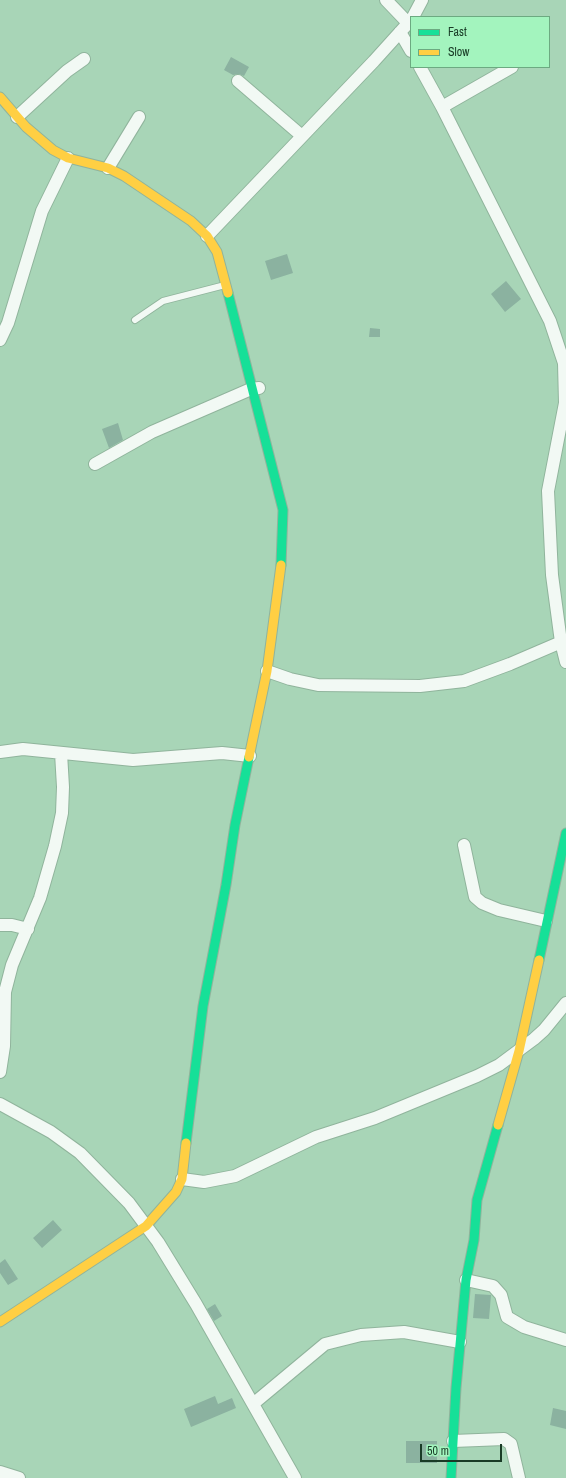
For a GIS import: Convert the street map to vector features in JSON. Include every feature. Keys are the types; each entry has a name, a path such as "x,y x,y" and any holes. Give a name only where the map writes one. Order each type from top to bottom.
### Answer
{"street":[{"path":"386,0 408,23 410,42"},
{"path":"412,16 422,0"},
{"path":"206,236 374,61 408,23"},
{"path":"18,117 67,71 84,59"},
{"path":"421,68 442,107 550,321 564,363 565,403 563,427 548,491 552,575 566,662"},
{"path":"442,107 510,68"},
{"path":"238,81 302,136"},
{"path":"0,1322 146,1226 176,1192 182,1179 203,1006 217,925 226,885 235,825 267,671 283,551 283,510 255,388 217,252 206,236 191,221 162,201 108,168 68,158 53,150 1,99"},
{"path":"108,168 139,117"},
{"path":"0,340 8,323 42,211 68,158"},
{"path":"95,464 152,432 255,388"},
{"path":"267,671 290,679 318,685 413,686 464,681 510,664 563,641"},
{"path":"0,752 23,749 133,760 222,753 250,756"},
{"path":"0,1072 4,1046 5,992 12,965 28,929 44,883 62,812 63,787 61,753"},
{"path":"451,1478 460,1342 466,1280 474,1240 477,1200 519,1051 566,833"},
{"path":"464,845 475,897 482,903 499,910 546,921"},
{"path":"0,925 12,925 28,929"},
{"path":"182,1179 204,1182 235,1176 316,1137 375,1118 477,1076 499,1065 519,1051 544,1030 566,1003"},
{"path":"0,1104 51,1132 80,1153 129,1204 158,1242 196,1304 295,1478"},
{"path":"466,1280 493,1286 501,1295 507,1317 524,1327 566,1340"},
{"path":"253,1404 325,1344 361,1335 404,1332 460,1342"},
{"path":"453,1441 504,1439 511,1444 519,1478"},
{"path":"0,1472 19,1478"}],"lane":[{"path":"134,320 163,301 225,285"}],"building":[{"path":"231,57 249,67 244,76 239,74 233,75 224,70"},
{"path":"287,254 293,273 271,280 265,261"},
{"path":"506,281 521,299 505,312 491,294"},
{"path":"370,328 380,329 380,337 369,337"},
{"path":"118,423 123,440 109,448 102,429"},
{"path":"53,1220 62,1230 42,1248 33,1238"},
{"path":"5,1259 18,1279 8,1285 0,1273 0,1263"},
{"path":"475,1294 491,1295 489,1319 473,1318"},
{"path":"215,1304 222,1316 214,1321 207,1309"},
{"path":"215,1396 218,1404 232,1398 236,1408 191,1427 184,1409"},
{"path":"553,1408 566,1411 566,1429 550,1425"},
{"path":"406,1441 437,1441 437,1463 406,1463"}],"traffic: fast":[{"path":"228,293 283,510 281,565"},
{"path":"186,1143 203,1006 226,885 235,825 249,757"},
{"path":"539,960 566,833"},
{"path":"451,1478 456,1388 466,1280 474,1240 477,1200 498,1125"}],"traffic: slow":[{"path":"0,97 26,127 53,150 68,158 108,168 124,176 191,221 207,236 217,252 228,293"},
{"path":"249,757 267,671 281,565"},
{"path":"498,1125 519,1051 539,960"},
{"path":"0,1322 146,1226 176,1192 182,1179 186,1143"}]}
